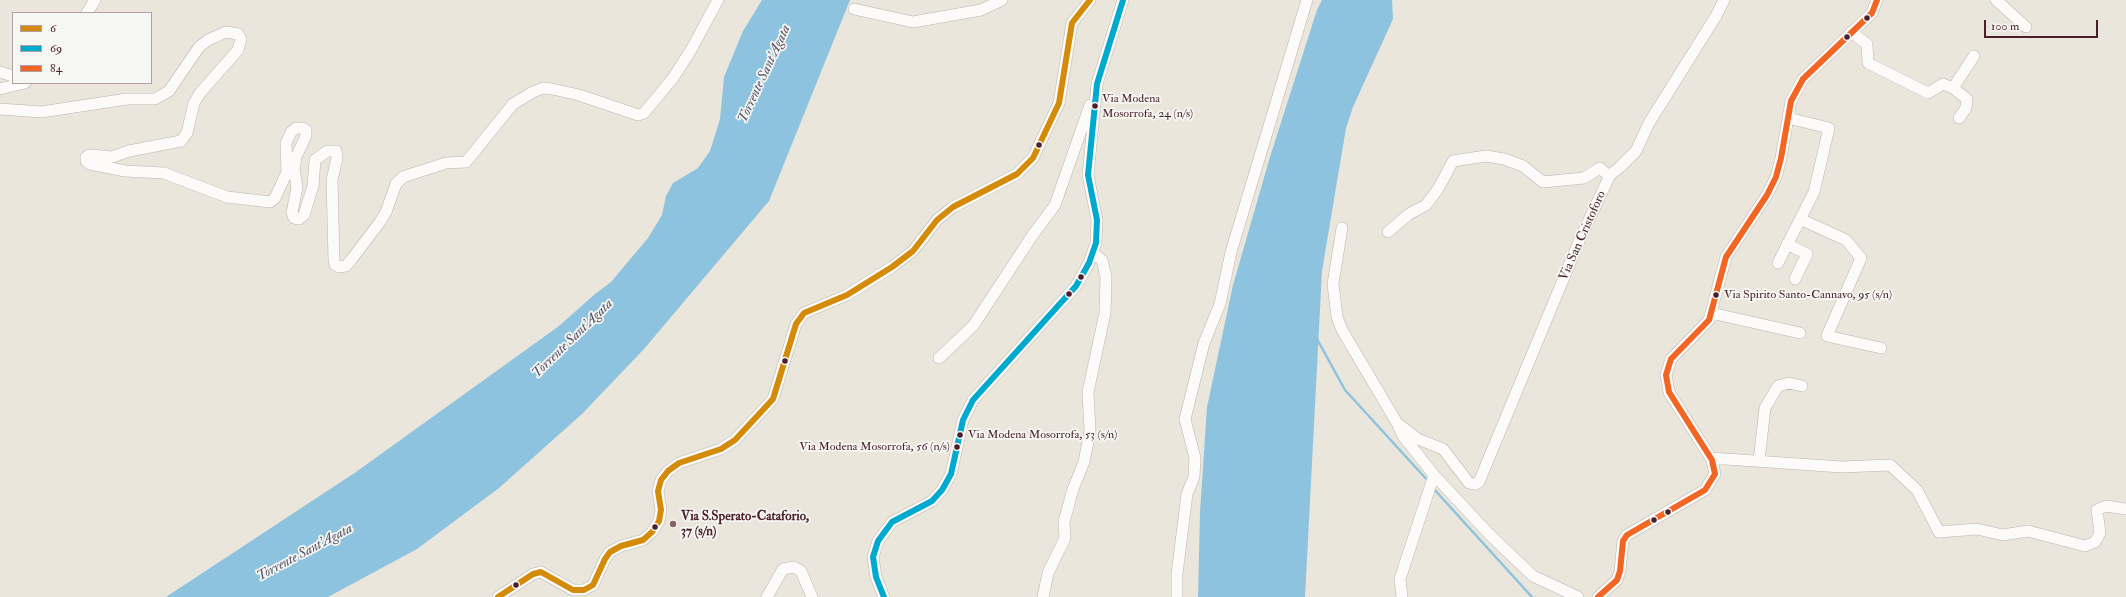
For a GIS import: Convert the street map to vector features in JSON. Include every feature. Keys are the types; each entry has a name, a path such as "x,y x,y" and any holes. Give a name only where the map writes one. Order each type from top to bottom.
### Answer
{"street":[{"path":"88,12 95,0"},
{"path":"0,109 42,112 127,98 155,99 169,91 199,47 208,40 226,32 238,34 241,39 238,50 200,93 194,103 188,133 180,141 129,151 112,157 89,155 86,157 86,161 90,164 126,170 164,173 226,197 270,202 275,198 287,172 286,143 291,132 296,128 302,128 306,130 306,136 296,157 294,169 297,187 292,213 294,218 299,219 304,215 313,186 316,160 327,151 336,150 337,158 332,180 334,260 335,265 338,267 346,266 380,222 386,212 396,184 403,178 415,172 446,163 466,162 513,104 533,92 543,88 552,89 578,95 638,115 644,113 673,78 691,50 718,0"},
{"path":"854,9 913,22 981,10 1002,0"},
{"path":"498,597 533,574 542,572 573,590 584,590 593,585 605,559 610,552 621,546 643,540 652,532 658,521 660,510 658,491 661,480 668,471 679,463 725,446 735,440 773,399 796,324 804,313 848,295 892,267 912,251 937,220 953,207 1018,174 1034,158 1059,103 1072,22 1090,0"},
{"path":"939,358 973,326 1032,236 1055,205 1097,85 1123,0"},
{"path":"1177,597 1178,566 1187,494 1194,477 1195,458 1185,419 1204,344 1220,304 1231,252 1307,0"},
{"name":"Via San Cristoforo","path":"1397,423 1418,439 1443,450 1469,483 1475,484 1484,475 1553,303 1609,176 1636,151 1649,123 1716,16 1724,0"},
{"path":"1600,596 1617,580 1620,571 1623,541 1627,535 1705,490 1715,474 1710,458 1669,392 1666,375 1671,359 1709,320 1726,257 1767,195 1776,178 1791,101 1803,79 1872,12 1877,0"},
{"path":"1996,0 2026,27"},
{"path":"1851,32 1867,44 1868,63 1928,93 1940,84 1953,88 1968,102 1959,118"},
{"path":"1953,88 1974,56"},
{"path":"0,72 12,76"},
{"path":"0,89 20,84"},
{"path":"884,597 876,577 873,556 878,541 892,522 932,501 942,490 951,474 963,420 973,400 1076,286 1093,253 1096,243 1097,220 1088,175 1097,85"},
{"path":"1778,263 1814,192 1829,128 1788,118"},
{"path":"1388,232 1409,214 1426,205 1438,189 1453,161 1486,156 1504,159 1524,166 1543,182 1584,178 1600,168 1609,176"},
{"path":"1800,218 1846,240 1861,258 1827,336 1881,348"},
{"path":"1342,228 1333,284 1337,317 1342,330 1397,423 1403,436 1434,478 1533,576 1578,597"},
{"path":"1787,244 1807,254 1795,279"},
{"path":"1043,597 1048,572 1065,538 1064,522 1073,490 1084,462 1090,431 1088,392 1105,313 1106,284 1102,260 1093,253"},
{"path":"1711,313 1800,333"},
{"path":"1759,462 1765,408 1778,386 1789,383 1802,386"},
{"path":"1710,458 1842,467 1890,465 1918,490 1939,532 1977,530 2003,536 2028,531 2085,546 2095,542 2100,533 2097,510 2106,506 2126,509"},
{"path":"1402,597 1400,579 1434,478"},
{"path":"767,597 783,569 794,567 801,571 812,597"}],"water":[{"name":"Torrente Sant'Agata","path":"762,0 850,0 769,201 644,349 582,414 499,488 417,549 328,597 166,597 356,472 559,326 611,282 648,238 662,215 666,196 673,183 698,168 710,151 720,119 724,77 743,31"},
{"path":"1322,0 1392,0 1393,19 1353,107 1346,128 1322,271 1305,597 1198,597 1200,512 1207,407 1233,285 1270,157 1317,10"}],"waterway":[{"path":"1317,339 1345,390 1429,482"},
{"path":"1433,488 1532,597"}],"transit line":[{"name":"6","path":"498,597 533,574 541,572 573,590 584,590 593,585 605,559 610,552 621,546 643,540 652,532 659,521 661,510 658,491 661,480 668,471 679,463 721,449 735,440 773,399 796,324 804,313 847,295 892,267 913,251 937,220 953,207 1017,174 1033,158 1059,103 1072,23 1090,0"},
{"name":"69","path":"884,597 876,577 873,557 878,541 892,522 932,501 942,490 951,474 963,420 973,400 1076,286 1089,263 1096,243 1097,220 1088,175 1097,84 1123,0"},
{"name":"84","path":"1598,597 1617,580 1620,571 1623,541 1627,535 1705,490 1715,474 1712,460 1669,392 1666,375 1671,359 1709,320 1726,257 1767,195 1776,177 1781,158 1791,101 1803,79 1872,13 1877,0"}],"place":[{"name":"Via Modena Mosorrofa, 24 (n/s)","path":"1095,106"},
{"name":"Via Spirito Santo-Cannavo, 95 (s/n)","path":"1716,295"},
{"name":"Via Modena Mosorrofa, 53 (s/n)","path":"960,435"},
{"name":"Via Modena Mosorrofa, 56 (n/s)","path":"957,447"},
{"name":"Via S.Sperato-Cataforio, 37 (s/n)","path":"673,524"}]}
